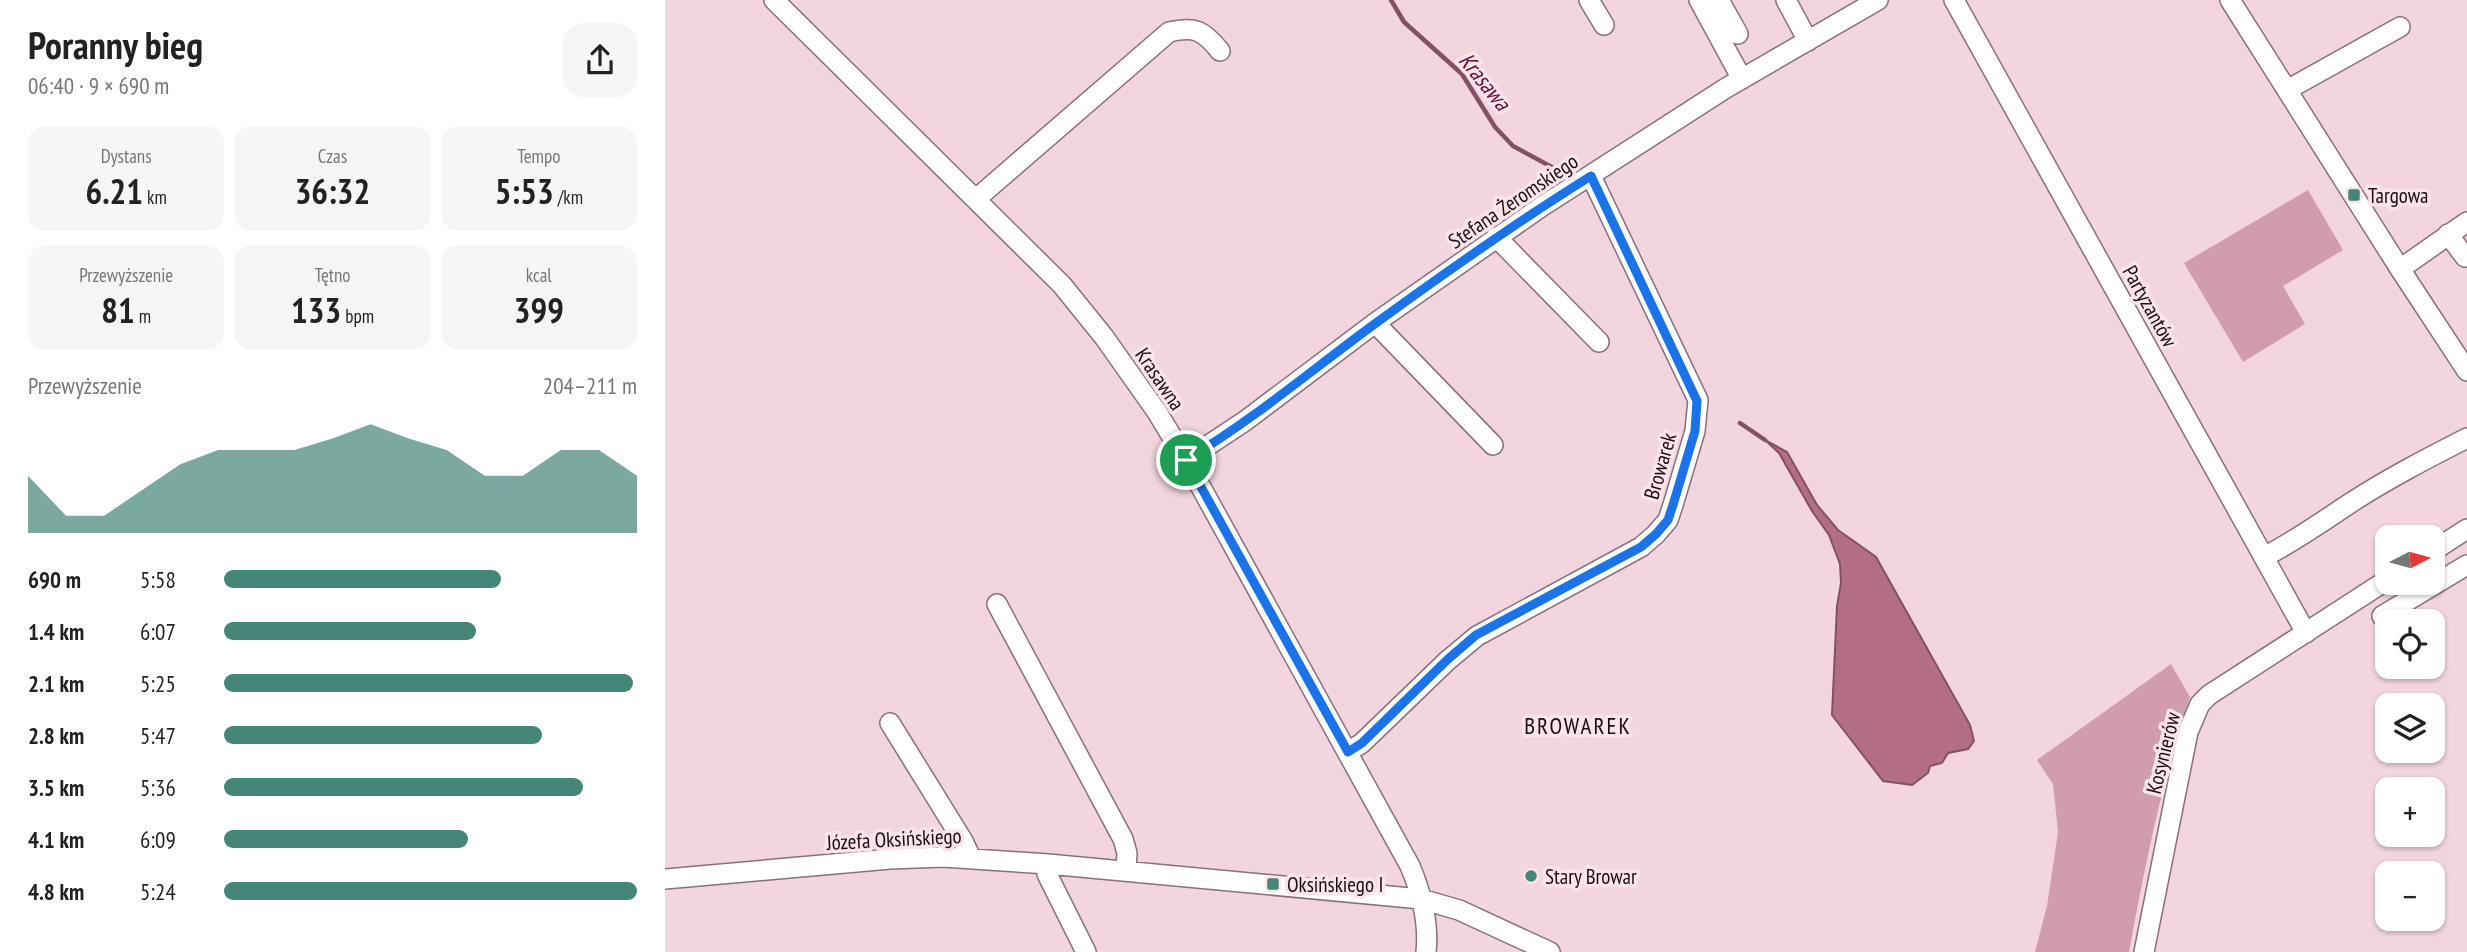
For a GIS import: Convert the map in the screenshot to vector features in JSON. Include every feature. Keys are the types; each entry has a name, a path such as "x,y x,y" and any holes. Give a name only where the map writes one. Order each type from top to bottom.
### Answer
{"street":[{"name":"Krasawna","path":"774,0 1062,285 1104,337 1157,412 1410,866 1421,899 1426,952"},
{"path":"1589,0 1604,25"},
{"path":"1699,0 1742,79"},
{"path":"1719,0 1738,34"},
{"path":"1786,0 1808,41"},
{"name":"Stefana Żeromskiego","path":"1186,460 1245,421 1375,323 1496,237 1742,79 1878,0"},
{"name":"Partyzantów","path":"1954,0 2306,633"},
{"path":"2230,0 2467,371"},
{"path":"2287,90 2400,27"},
{"path":"976,199 1169,32 1187,28 1207,35 1220,51"},
{"name":"Browarek","path":"1348,752 1362,743 1476,635 1641,547 1668,520 1695,431 1697,401 1591,176"},
{"path":"2400,269 2467,222"},
{"path":"2448,234 2465,257 2467,256"},
{"path":"1496,237 1599,342"},
{"path":"1375,323 1493,445"},
{"path":"2263,557 2309,532 2402,472 2467,438"},
{"path":"2445,543 2467,529"},
{"path":"2394,609 2467,565"},
{"name":"Kosynierów","path":"2144,952 2188,732 2194,716 2209,695 2375,588"},
{"path":"997,604 1123,839 1127,853 1126,870"},
{"path":"890,723 971,858"},
{"name":"Józefa Oksińskiego","path":"665,879 890,859 971,858 1126,870 1421,899 1459,910 1550,952"},
{"path":"1048,864 1047,874 1086,952"}],"shaded area":[{"path":"2308,190 2343,250 2283,286 2305,324 2243,362 2184,263"},
{"path":"1765,440 1787,452 1817,505 1838,530 1876,557 1970,725 1974,741 1968,749 1948,753 1942,763 1930,766 1928,773 1912,785 1883,781 1832,715 1840,564 1829,535 1779,453"},
{"path":"2171,664 2190,697 2163,791 2129,952 2035,952 2047,906 2058,832 2053,784 2037,760"}],"waterway":[{"name":"Krasawa","path":"1391,0 1404,22 1462,74 1495,127 1513,146 1561,172"},
{"name":"Krasawa","path":"1740,423 1765,440"}],"place":[{"name":"Targowa","path":"2354,195"},
{"name":"Stary Browar","path":"1531,876"},
{"name":"Oksińskiego I","path":"1273,884"}],"district":[{"name":"BROWAREK","path":"1578,725"}],"route":[{"path":"1591,176 1672,342 1697,401 1695,431 1673,505 1668,520 1656,534 1641,547 1476,635 1362,743 1348,752 1186,460 1245,421 1375,323 1496,237 1591,176"}]}
